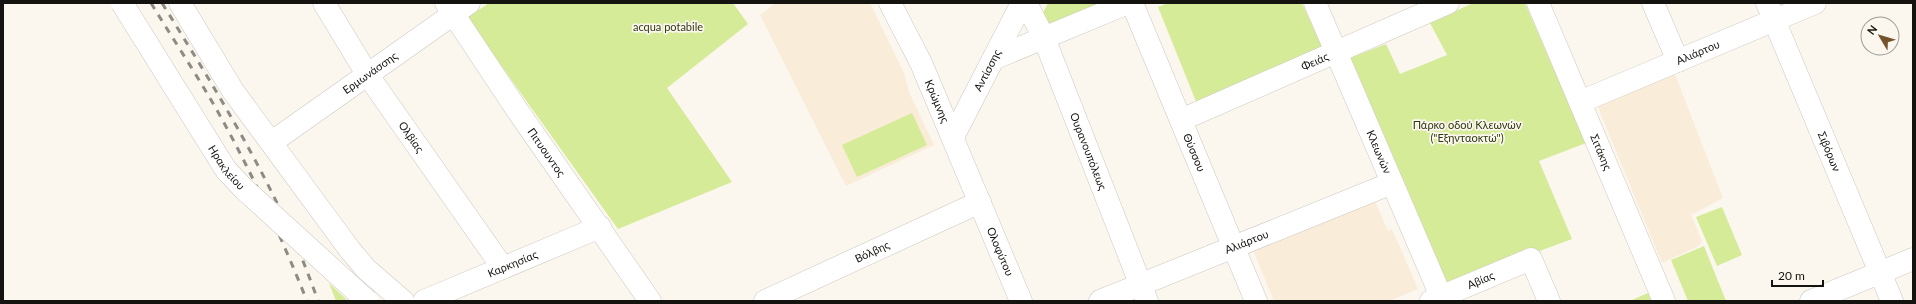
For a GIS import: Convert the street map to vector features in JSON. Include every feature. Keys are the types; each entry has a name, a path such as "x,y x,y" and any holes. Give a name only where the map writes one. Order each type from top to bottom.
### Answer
{"street":[{"name":"Ηρακλείου","path":"122,3 226,170 244,189 367,301"},
{"path":"180,3 233,91 350,250 366,269 403,301"},
{"name":"Ολβίας","path":"324,3 367,74 503,268"},
{"name":"Κρώμνης","path":"890,3 921,63 980,202"},
{"name":"Αντίσσης","path":"953,137 1022,3"},
{"name":"Ουρανουπόλεως","path":"1026,3 1044,38 1143,293"},
{"path":"993,60 1128,3"},
{"name":"Θύσσου","path":"1132,3 1256,301"},
{"name":"Κλεωνών","path":"1315,3 1392,183 1438,300"},
{"name":"Σιτάκης","path":"1538,3 1664,301"},
{"path":"1653,3 1678,61"},
{"name":"Αλιάρτου","path":"1580,102 1678,61 1771,12 1815,3"},
{"name":"Φειάς","path":"1181,120 1336,52 1437,5"},
{"name":"Ερμωνάσσης","path":"272,142 367,74 456,7"},
{"name":"Πιτυουντος","path":"456,7 517,110 600,227 650,301"},
{"name":"Σιβόρων","path":"1771,12 1885,287"},
{"name":"Αλιάρτου","path":"1100,301 1143,293 1234,248 1392,183"},
{"name":"Βόλβης","path":"765,301 794,295 980,202"},
{"name":"Ολοφύτου","path":"980,202 1020,301"},
{"name":"Καρκησίας","path":"424,301 600,227"},
{"name":"Αβίας","path":"1438,300 1531,259 1549,301"},
{"path":"1811,301 1885,287 1913,259"},
{"path":"1848,301 1913,275"}],"shaded area":[{"path":"775,3 870,3 904,73 909,92 934,145 846,186 760,15"},
{"path":"1674,72 1723,198 1691,215 1702,241 1699,246 1662,263 1597,105"},
{"path":"1374,199 1388,231 1392,229 1418,289 1389,301 1274,301 1253,250"}],"green space":[{"name":"acqua potabile","path":"489,3 733,3 748,24 667,88 732,182 618,229 467,18"},
{"path":"1048,3 1100,3 1048,25 1043,13"},
{"path":"1168,3 1302,3 1323,49 1197,104 1158,7"},
{"name":"Πάρκο οδού Κλεωνών (\"Εξηνταοκτώ\")","path":"1473,3 1525,3 1586,143 1539,161 1572,239 1448,285 1350,58 1386,44 1400,74 1447,55 1430,23"},
{"path":"912,113 927,145 857,177 842,145"},
{"path":"1722,207 1742,255 1717,266 1696,217"},
{"path":"1704,246 1726,301 1688,301 1671,260"},
{"path":"329,283 348,301 336,301"},
{"path":"1648,293 1651,301 1630,301"}],"railway":[{"path":"151,3 202,84 231,135 266,205 307,301"},
{"path":"162,3 228,111 268,185 303,261 318,301"}]}
